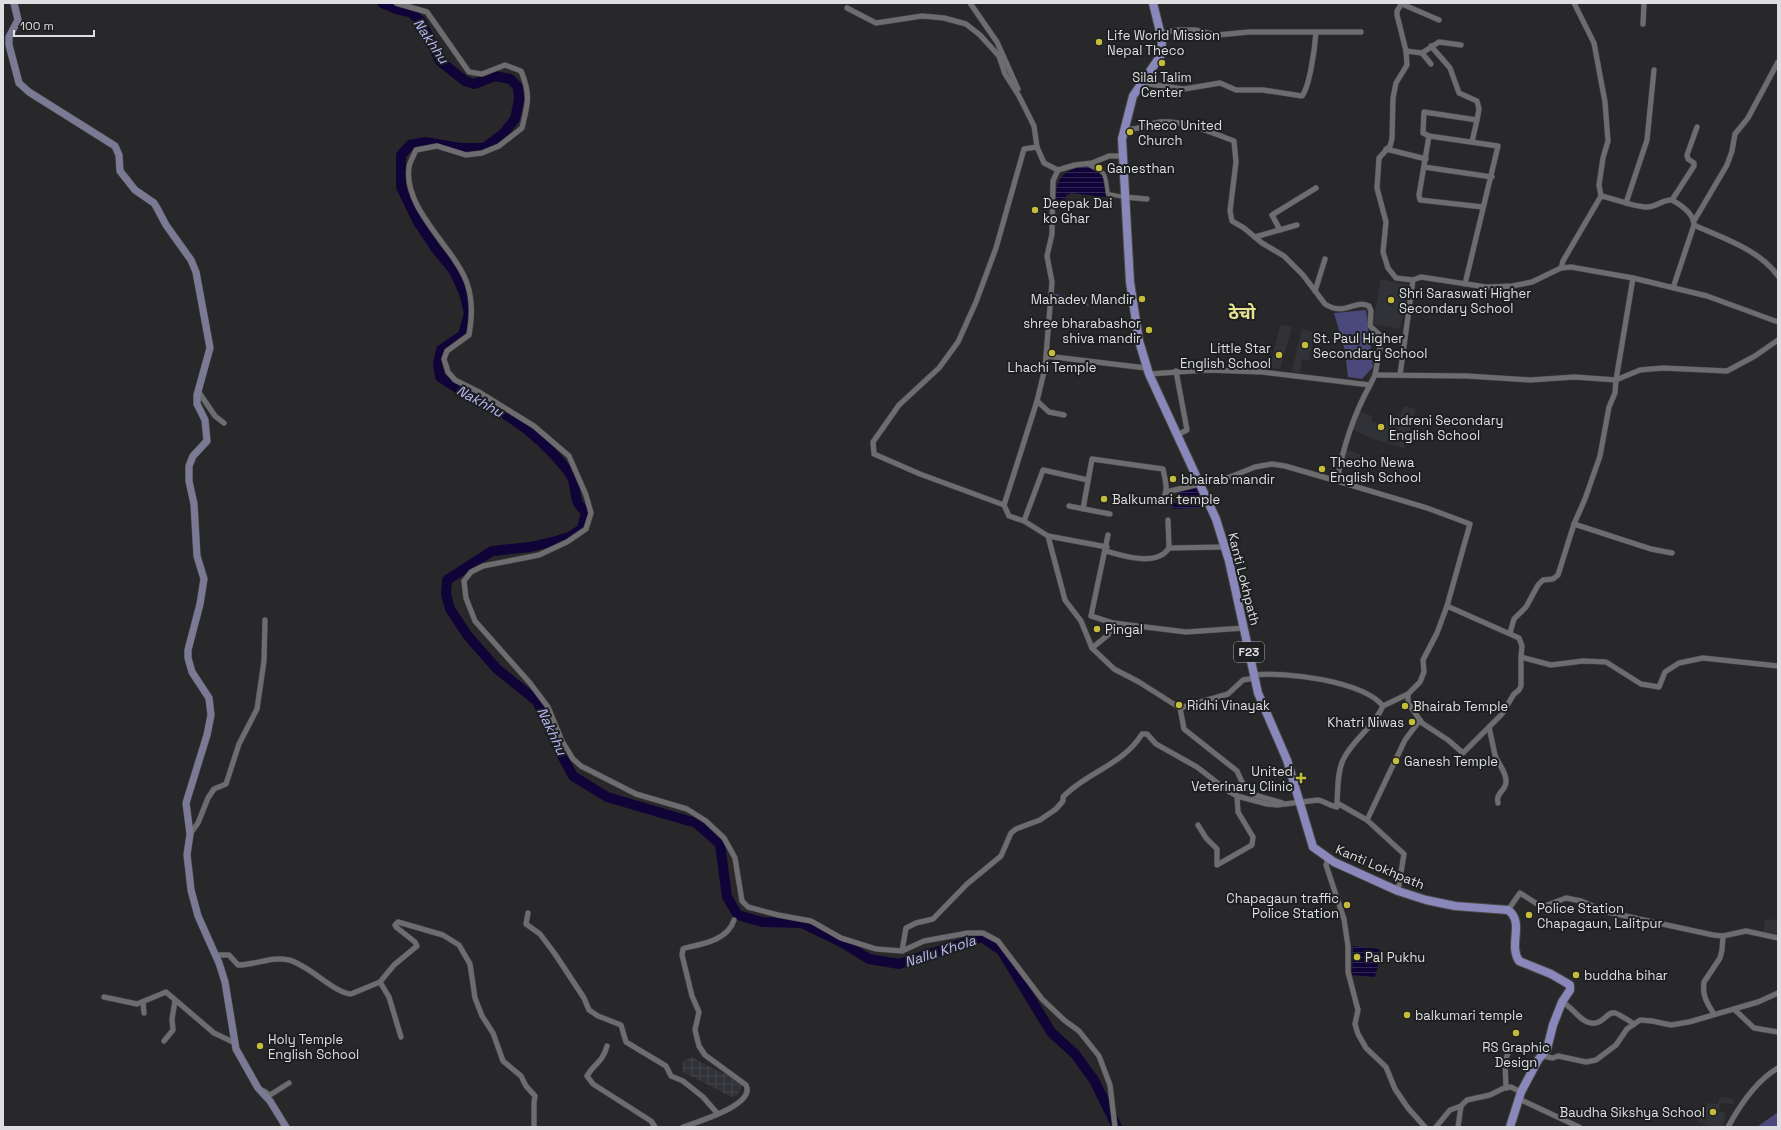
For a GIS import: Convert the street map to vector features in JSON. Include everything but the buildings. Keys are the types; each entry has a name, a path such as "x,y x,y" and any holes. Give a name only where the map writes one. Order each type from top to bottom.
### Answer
{"main road":[{"path":"14,3 18,20 9,41 19,83 28,92 115,146 119,155 119,168 125,178 138,193 154,203 166,225 192,260 196,272 210,348 198,391 197,404 205,420 208,437 206,444 193,456 190,461 189,481 195,516 197,556 204,578 200,604 188,650 188,658 192,672 209,698 211,715 207,735 187,795 186,810 190,834 187,856 191,890 198,916 225,982 234,1026 235,1043 258,1088 270,1101 286,1127"},
{"name":"Kanti Lokhpath","path":"1153,3 1160,33 1161,55 1132,96 1122,139 1124,197 1130,282 1139,342 1147,371 1216,519 1225,547 1258,693 1287,760 1313,847 1328,859 1398,891 1426,900 1455,906 1508,910"},
{"path":"1508,910 1513,914 1516,920 1516,957 1521,963 1551,974 1570,985 1570,990 1562,1002 1553,1025 1547,1049 1536,1063 1520,1095 1510,1127"}],"street":[{"path":"396,3 427,12 469,72 482,74 506,65 521,71 528,88 527,107 522,128 499,146 482,153 466,155 437,146 416,150 409,165 408,180 426,219 467,283 473,314 469,335 447,351 444,359 448,372 455,380 479,392 534,426 569,456 586,495 591,513 586,529 567,542 539,555 482,566 471,572 464,582 466,598 475,621 530,683 548,707 562,741 573,759 581,766 636,794 687,809 706,821 724,838 735,858 742,901 748,907 778,915 811,920 841,938 876,949 902,951 924,941 968,933 984,933 998,941 1042,999 1064,1020 1079,1031 1099,1056 1110,1085 1115,1127"},
{"path":"970,3 997,42 1034,126 1037,147 1044,163 1058,170 1074,165 1086,164 1109,156 1122,156"},
{"path":"1439,20 1402,3 1397,11 1406,51 1407,65 1398,78 1395,91 1392,139 1390,146 1379,158 1377,188 1386,222 1383,252 1388,268 1396,278 1413,280 1421,277 1465,284 1512,286 1532,282 1561,268 1571,267 1633,278 1707,296 1778,322"},
{"path":"1561,268 1563,261 1602,196 1599,185 1603,158 1608,142 1605,102 1594,43 1574,3"},
{"path":"1643,24 1644,3"},
{"path":"847,8 876,23 922,16 944,18 966,24 980,35 999,56 1005,74 1020,96"},
{"path":"1160,33 1179,30 1195,30 1218,35 1249,32 1361,32"},
{"path":"1141,83 1184,88 1220,83 1236,90 1263,90 1302,96 1306,90 1309,79 1316,32"},
{"path":"1422,53 1436,42 1444,41 1461,45"},
{"path":"1431,46 1450,68 1459,93 1477,101 1479,109 1472,142"},
{"path":"1406,51 1422,53 1431,64"},
{"path":"1673,288 1694,223 1727,165 1732,151 1735,134 1748,118 1778,62"},
{"path":"1626,203 1647,140 1654,70"},
{"path":"1465,284 1498,146 1429,136 1423,133 1424,112 1477,120"},
{"path":"1124,129 1133,130 1168,122 1234,140 1236,162 1230,217 1232,221 1262,243 1284,256 1303,275 1325,304 1335,310 1364,304 1368,306 1370,311 1370,326 1382,337 1375,375 1356,410 1343,450 1337,481"},
{"path":"1672,200 1694,166 1694,163 1688,159 1687,155 1697,127"},
{"path":"1429,136 1419,195 1420,200 1483,207"},
{"path":"1004,505 920,474 874,454 873,442 899,405 939,368 958,342 976,302 996,248 1024,149 1037,147"},
{"path":"1386,149 1426,159"},
{"path":"1086,164 1102,171 1105,175 1108,194 1146,199"},
{"path":"1424,167 1492,176"},
{"path":"1058,170 1053,181 1052,234 1047,256 1052,282 1045,368 1037,401 1004,505 1009,516 1024,521 1048,536 1106,549 1132,558 1144,559 1163,554 1169,548 1225,547"},
{"path":"1280,230 1272,215 1316,188"},
{"path":"1602,196 1638,206 1656,207 1664,201 1672,200 1688,212 1694,223 1738,245 1772,268 1778,276"},
{"path":"1255,237 1297,225"},
{"path":"1315,291 1325,259"},
{"path":"1510,633 1514,619 1526,607 1538,584 1543,580 1552,579 1558,575 1574,524 1600,456 1608,408 1615,393 1633,278"},
{"path":"1400,375 1413,280"},
{"path":"1375,375 1467,376 1530,380 1575,377 1616,380 1640,370 1663,368 1727,370 1755,356 1778,340"},
{"path":"1046,356 1147,371 1262,372 1370,385"},
{"path":"1176,371 1187,430 1177,435"},
{"path":"198,391 214,416 224,423"},
{"path":"1037,401 1049,412 1064,415"},
{"path":"1083,509 1092,460 1163,469 1165,494"},
{"path":"902,951 906,928 916,923 933,919 967,884 1001,856 1011,833 1016,829 1040,820 1056,809 1063,801 1063,797 1071,789 1123,756 1138,741 1142,734 1147,734 1156,744 1197,767 1228,791 1237,796 1267,804 1323,801 1329,806 1337,807 1338,779 1343,759 1370,726 1383,706 1408,694 1420,682 1424,672 1423,660 1437,633 1447,606 1470,524 1427,508 1285,466 1272,464 1255,467 1230,477 1165,494 1158,501 1115,499"},
{"path":"1024,521 1043,470 1088,480"},
{"path":"1068,506 1110,514"},
{"path":"1168,520 1169,548"},
{"path":"1574,524 1651,549 1672,553"},
{"path":"1048,536 1065,600 1081,621 1092,648 1114,669 1139,682 1180,708 1184,729 1237,771 1242,782 1255,796 1286,804"},
{"path":"1108,536 1091,616 1113,623 1193,632 1244,628"},
{"path":"1408,694 1408,703 1420,720 1463,753 1502,714 1521,686 1522,646 1519,638 1447,606"},
{"path":"190,834 198,823 208,798 214,789 226,784 239,744 253,720 260,696 260,682 264,661 265,620"},
{"path":"1092,648 1108,635 1113,623"},
{"path":"1521,657 1551,665 1583,662 1606,662 1641,684 1659,687 1665,672 1679,663 1704,658 1778,666"},
{"path":"1180,708 1228,694 1244,680 1268,673 1319,679 1347,686 1374,697 1383,706"},
{"path":"1367,820 1405,740 1420,720"},
{"path":"1489,727 1495,755 1503,769 1506,780 1506,784 1498,796 1498,803"},
{"path":"1198,825 1206,838 1217,849 1217,865 1252,845 1253,837 1238,812 1237,796"},
{"path":"1337,803 1367,820 1404,854 1398,891"},
{"path":"1328,859 1326,865 1344,919 1348,946 1348,972 1358,1010 1355,1024 1358,1034 1366,1048 1386,1067 1395,1089 1408,1108 1425,1127"},
{"path":"1508,910 1520,893 1542,907 1566,898 1581,901 1607,912 1723,936 1746,932 1778,938"},
{"path":"528,914 526,924 540,934 555,954 584,998 591,1012 621,1025 626,1042 666,1066 671,1076 683,1081 703,1097 718,1114"},
{"path":"683,1127 718,1114 739,1103 747,1095 748,1089 746,1084 705,1055 699,1046 695,1030 699,1012 692,996 682,952 685,948 720,938 732,927 734,920"},
{"path":"215,955 229,955 238,965 247,965 276,958 291,960 348,994 354,994 380,982 394,965 417,946 416,942 396,927 396,923 398,922 443,935 459,945 470,964 475,998 482,1016 493,1032 503,1061 521,1076 526,1086 535,1096 534,1127"},
{"path":"1714,1014 1704,996 1704,982 1720,958 1723,936"},
{"path":"380,982 389,997 401,1037"},
{"path":"104,997 115,998 134,1004 143,1002 166,992 214,1033 235,1043"},
{"path":"1542,1056 1553,1058 1558,1056 1586,1062 1596,1060 1616,1045 1627,1029 1644,1020 1671,1026 1758,1002 1778,993"},
{"path":"164,1041 173,1030 172,1019 175,1001"},
{"path":"143,1002 144,1013"},
{"path":"1562,1002 1571,1007 1581,1020 1589,1023 1602,1022 1610,1013 1614,1013 1634,1024"},
{"path":"1734,1009 1754,1028 1778,1032"},
{"path":"607,1046 602,1060 589,1072 587,1076 588,1078 593,1084 651,1121 655,1127"},
{"path":"1506,1088 1505,1060 1510,1048"},
{"path":"1728,1127 1747,1098 1766,1075 1778,1068"},
{"path":"258,1088 270,1095 289,1083"},
{"path":"1436,1127 1450,1110 1461,1106 1467,1100 1490,1095 1511,1087 1520,1095 1579,1127"},
{"path":"1458,1127 1461,1106"}],"shaded area":[{"path":"1083,166 1091,167 1104,175 1108,194 1105,197 1071,193 1066,196 1062,209 1056,208 1056,192 1059,180 1067,172"},
{"name":"Shri Saraswati Higher Secondary School","path":"1381,279 1409,285 1400,329 1373,324"},
{"path":"1051,293 1086,300 1089,306 1051,299"},
{"path":"1366,310 1373,367 1362,379 1348,377 1345,351 1334,313"},
{"name":"Little Star English School","path":"1280,325 1292,327 1280,369 1270,368"},
{"name":"St. Paul Higher Secondary School","path":"1302,329 1314,332 1309,361 1302,359 1300,373 1292,371"},
{"name":"Indreni Secondary English School","path":"1404,406 1416,409 1404,448 1373,439 1351,429 1358,411 1372,416 1372,422 1385,426 1388,420 1397,422"},
{"path":"1346,450 1366,456 1362,467 1342,461"},
{"path":"1197,486 1206,507 1173,509 1172,503 1178,501 1177,491"},
{"path":"1765,919 1778,920 1778,934 1763,933"},
{"path":"1353,946 1379,949 1380,958 1375,977 1352,975"},
{"path":"691,1057 740,1082 741,1087 737,1096 732,1097 683,1072 682,1063"},
{"name":"Baudha Sikshya School","path":"1720,1097 1734,1099 1734,1104 1721,1103 1718,1111 1726,1113 1723,1127 1711,1127 1698,1122 1698,1117 1704,1115 1707,1103 1718,1104"},
{"path":"1778,1112 1778,1127 1757,1127"}],"waterway":[{"name":"Nakhhu","path":"382,3 396,9 410,12 421,21 440,61 465,81 474,84 495,76 510,79 518,87 519,100 515,119 503,134 484,148 460,148 425,142 410,145 401,155 401,187 418,222 436,249 454,271 464,293 469,313 463,335 441,350 438,363 440,377 506,415 526,429 544,445 561,462 571,475 578,503 586,512 582,529 569,537 530,547 492,551 447,580 446,594 450,609 468,636 497,669 537,701 559,750 573,776 607,797 696,823 720,844 727,897 738,915 762,922 802,923 841,942 869,959 899,964 982,937 1001,950 1051,1032 1075,1054 1094,1080 1117,1127"}],"place":[{"name":"Life World Mission Nepal Theco","path":"1099,42"},
{"name":"Silai Talim Center","path":"1162,63"},
{"name":"Theco United Church","path":"1130,132"},
{"name":"Ganesthan","path":"1099,168"},
{"name":"Deepak Dai ko Ghar","path":"1035,210"},
{"name":"Mahadev Mandir","path":"1142,299"},
{"name":"Shri Saraswati Higher Secondary School","path":"1391,300"},
{"name":"shree bharabashor shiva mandir","path":"1149,330"},
{"name":"St. Paul Higher Secondary School","path":"1305,345"},
{"name":"Lhachi Temple","path":"1052,353"},
{"name":"Little Star English School","path":"1279,355"},
{"name":"Indreni Secondary English School","path":"1381,427"},
{"name":"Thecho Newa English School","path":"1322,469"},
{"name":"bhairab mandir","path":"1173,479"},
{"name":"Balkumari temple","path":"1104,499"},
{"name":"Pingal","path":"1097,629"},
{"name":"Ridhi Vinayak","path":"1179,705"},
{"name":"Bhairab Temple","path":"1405,706"},
{"name":"Khatri Niwas","path":"1412,722"},
{"name":"Ganesh Temple","path":"1396,761"},
{"name":"United Veterinary Clinic","path":"1301,778"},
{"name":"Chapagaun traffic Police Station","path":"1347,905"},
{"name":"Police Station Chapagaun, Lalitpur","path":"1529,915"},
{"name":"Pal Pukhu","path":"1357,957"},
{"name":"buddha bihar","path":"1576,975"},
{"name":"balkumari temple","path":"1407,1015"},
{"name":"RS Graphic Design","path":"1516,1033"},
{"name":"Holy Temple English School","path":"260,1046"},
{"name":"Baudha Sikshya School","path":"1713,1112"}],"district":[{"name":"ठेचो","path":"1242,313"}],"water label":[{"name":"Nallu Khola","path":"940,951"}]}
